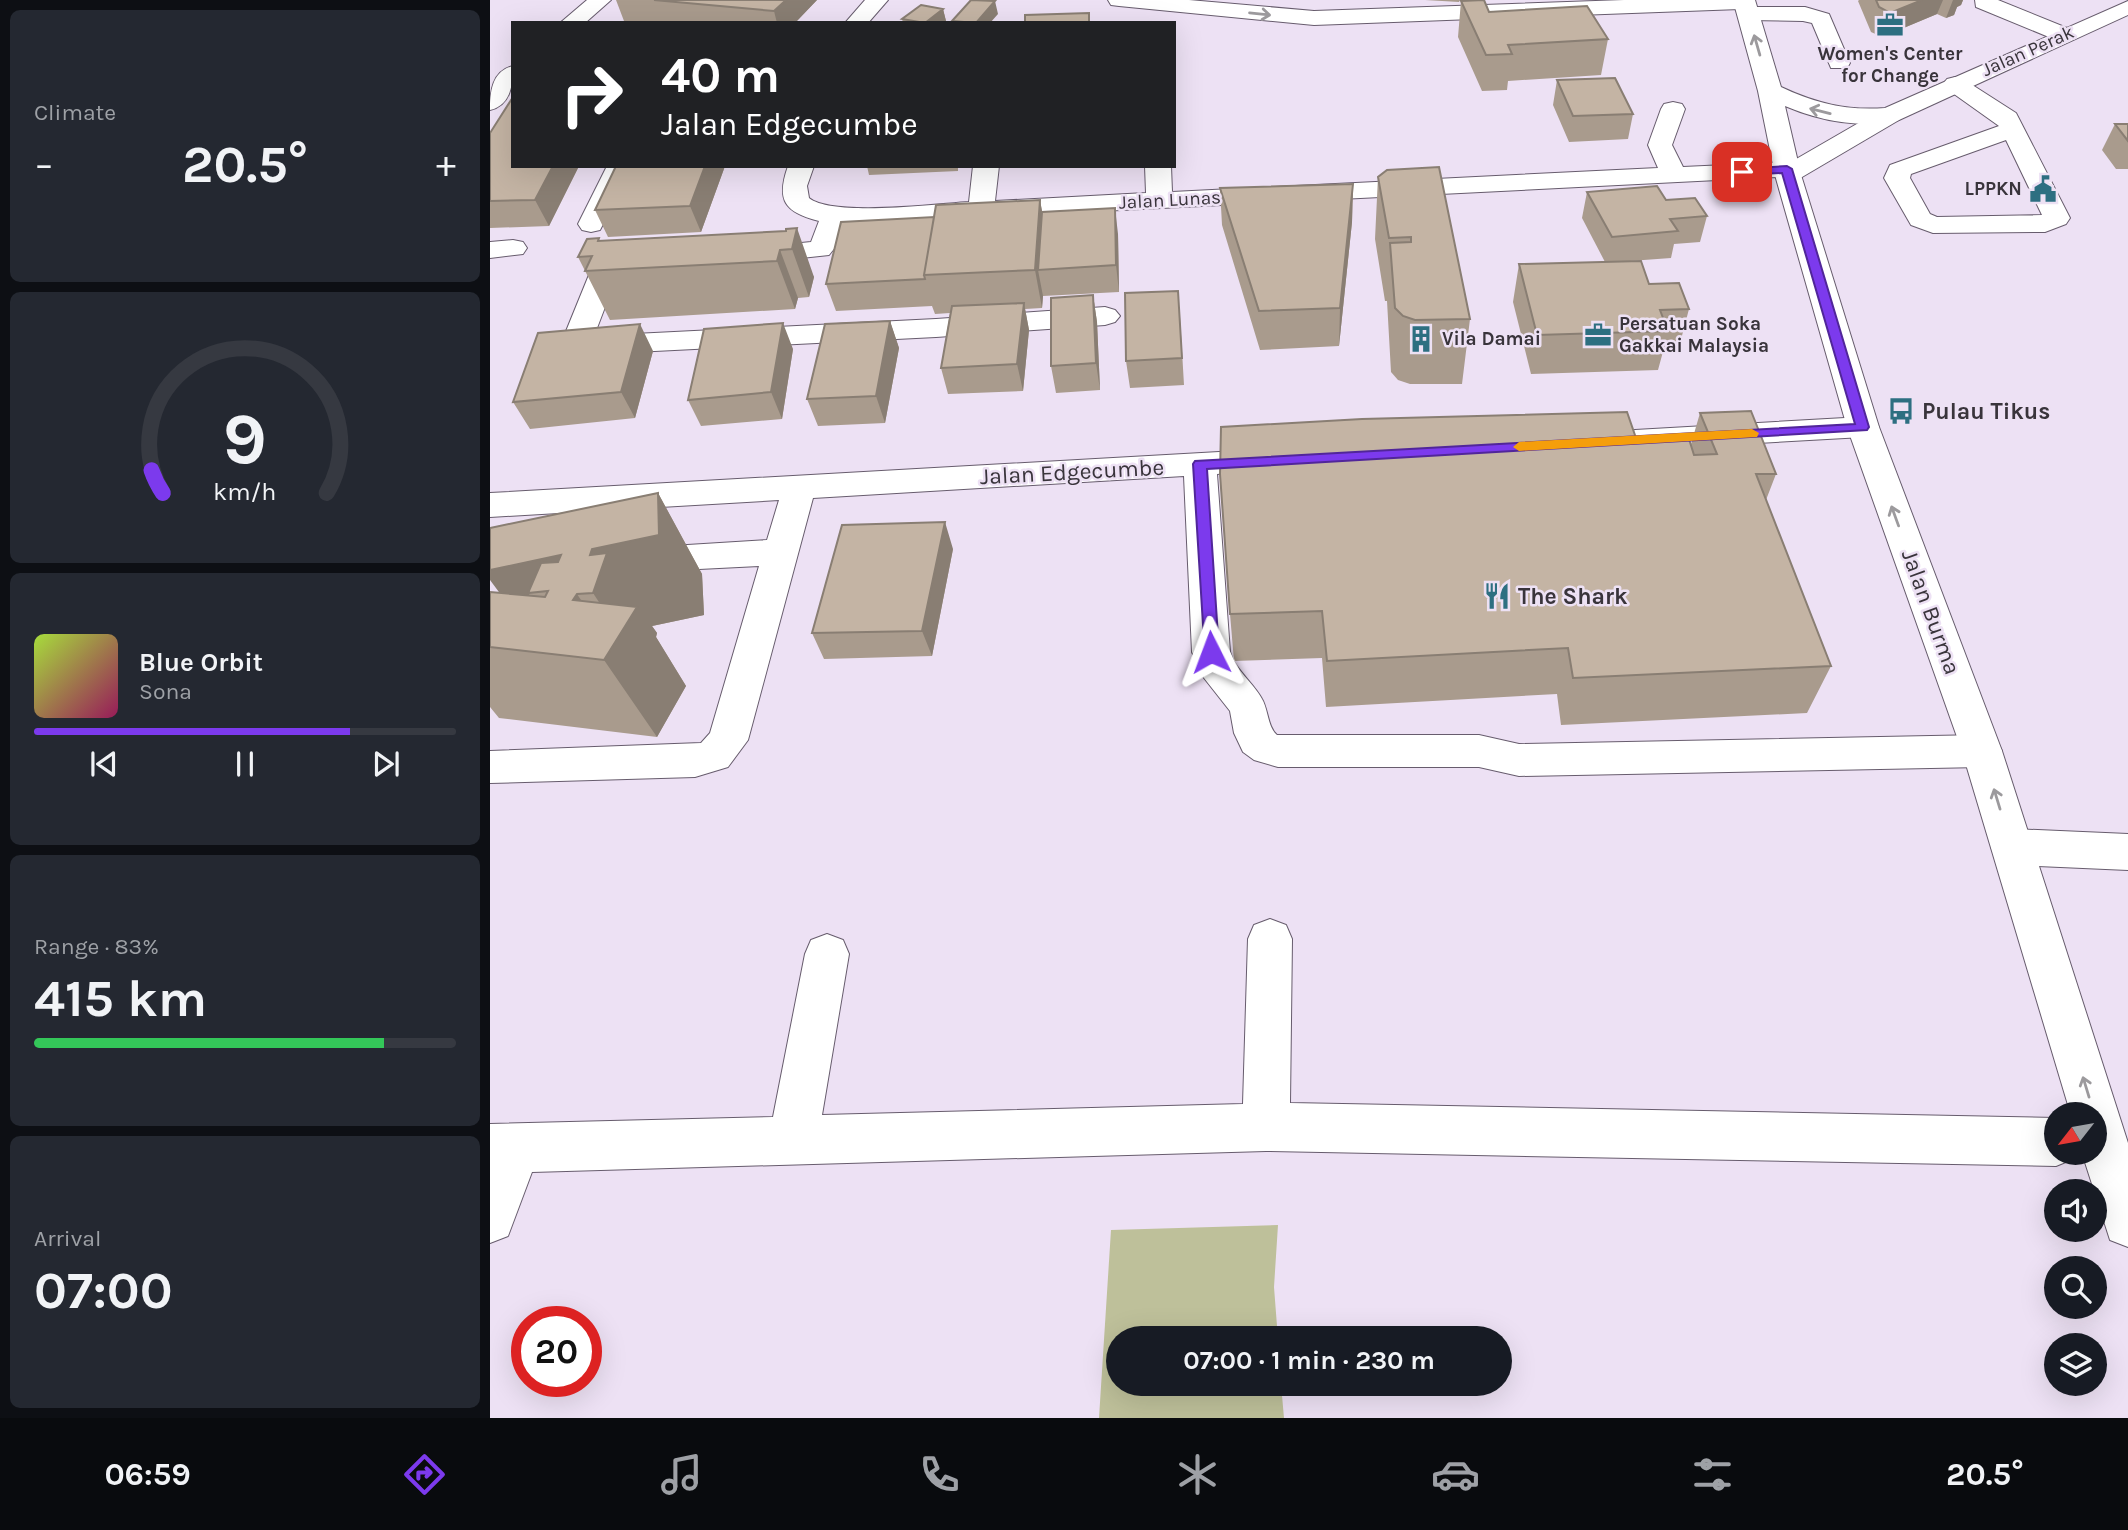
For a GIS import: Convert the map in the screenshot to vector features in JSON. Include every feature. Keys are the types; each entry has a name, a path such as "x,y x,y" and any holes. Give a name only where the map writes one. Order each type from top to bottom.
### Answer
{"street":[{"path":"574,21 600,0"},
{"path":"858,21 877,0"},
{"path":"1119,0 1319,9 1596,4 1745,5 1805,13 1821,19 1839,63"},
{"path":"1984,2 2064,35"},
{"name":"Jalan Burma","path":"1745,5 1770,91 1787,172 1863,427 1982,751 2087,1102"},
{"name":"Jalan Perak","path":"1770,91 1826,114 1871,117 1890,115 2128,7"},
{"path":"490,61 511,61"},
{"path":"490,103 511,76"},
{"path":"1955,84 2007,118 2013,130 2057,218 2045,224 1933,225 1920,219 1897,178 1899,170 2013,130"},
{"path":"1673,109 1660,145 1674,175"},
{"path":"1787,172 1890,115"},
{"path":"591,224 619,168"},
{"name":"Jalan Lunas","path":"800,168 794,189 797,200 807,209 834,215 1787,172"},
{"path":"981,209 986,168"},
{"path":"1158,168 1159,201"},
{"path":"730,257 819,249 834,215"},
{"path":"662,261 607,265 575,346 936,328 1105,316"},
{"path":"1600,442 1863,427"},
{"name":"Jalan Edgecumbe","path":"490,505 1310,458"},
{"path":"1200,464 1214,667 1245,703 1250,712 1255,736 1264,747 1278,751 1479,751 1519,760 1982,751"},
{"path":"490,767 695,761 714,756 728,740 799,487"},
{"path":"603,562 781,552"},
{"path":"2012,847 2128,852"},
{"path":"1266,1127 1270,939"},
{"path":"793,1139 827,954"},
{"path":"490,1218 503,1148 1266,1127 2044,1142"},
{"name":"Jalan Burma","path":"2107,1165 2128,1222"}],"green space":[{"path":"1278,1225 1274,1287 1277,1326 1106,1326 1106,1396 1282,1396 1284,1418 1099,1418 1111,1230"}],"building":[{"path":"654,0 786,0 774,11"},
{"path":"971,0 995,1 978,21 952,21"},
{"path":"1484,0 1489,12 1587,6 1608,39 1508,45 1512,54 1486,55 1461,1"},
{"path":"1876,0 1922,0 1890,13 1879,7"},
{"path":"921,5 943,9 928,21 902,19"},
{"path":"1089,13 1089,21 1025,21 1025,15"},
{"path":"1615,78 1633,114 1573,116 1557,80"},
{"path":"511,100 511,168 552,168 535,200 490,201 490,133"},
{"path":"2115,124 2128,124 2128,141"},
{"path":"1439,167 1470,319 1415,320 1403,316 1395,308 1390,243 1411,242 1411,237 1389,238 1378,177 1387,170"},
{"path":"615,168 704,168 690,206 595,210"},
{"path":"1353,184 1340,308 1259,311 1220,188"},
{"path":"1657,186 1666,200 1695,198 1707,216 1670,219 1678,231 1612,237 1587,192"},
{"path":"1040,200 1035,270 924,275 936,205"},
{"path":"1115,208 1116,265 1038,270 1042,212"},
{"path":"934,217 925,279 826,284 841,222"},
{"path":"797,228 792,249 780,250 777,261 585,271 592,256 578,257 587,239 599,238 598,241 786,231"},
{"path":"1641,261 1649,284 1679,283 1689,309 1660,310 1668,331 1537,335 1519,264"},
{"path":"1178,291 1182,358 1126,361 1125,293"},
{"path":"1093,295 1096,363 1051,366 1051,298"},
{"path":"1024,303 1017,364 941,368 952,306"},
{"path":"890,321 876,396 807,399 825,324"},
{"path":"783,323 771,392 688,400 704,329"},
{"path":"640,324 621,392 513,402 538,333"},
{"path":"1751,411 1776,474 1756,474 1831,666 1573,678 1568,648 1327,661 1322,611 1230,614 1220,474 1221,427 1362,419 1627,412 1636,438 1688,436 1694,455 1717,454 1700,413"},
{"path":"658,493 659,535 592,549 590,555 607,553 593,593 577,594 573,600 637,607 604,660 490,647 490,592 545,597 548,591 528,593 541,563 558,562 561,555 490,570 490,528"},
{"path":"945,522 922,631 812,633 842,525"}],"slow traffic":[{"path":"1519,447 1752,433"}],"place":[{"name":"Women's Center for Change","path":"1890,25"},
{"name":"LPPKN","path":"2043,189"},
{"name":"Persatuan Soka Gakkai Malaysia","path":"1598,335"},
{"name":"Vila Damai","path":"1421,339"},
{"name":"Pulau Tikus","path":"1901,411"},
{"name":"The Shark","path":"1497,596"}],"route":[{"path":"1211,652 1200,464 1863,427 1787,169 1742,172"}]}
